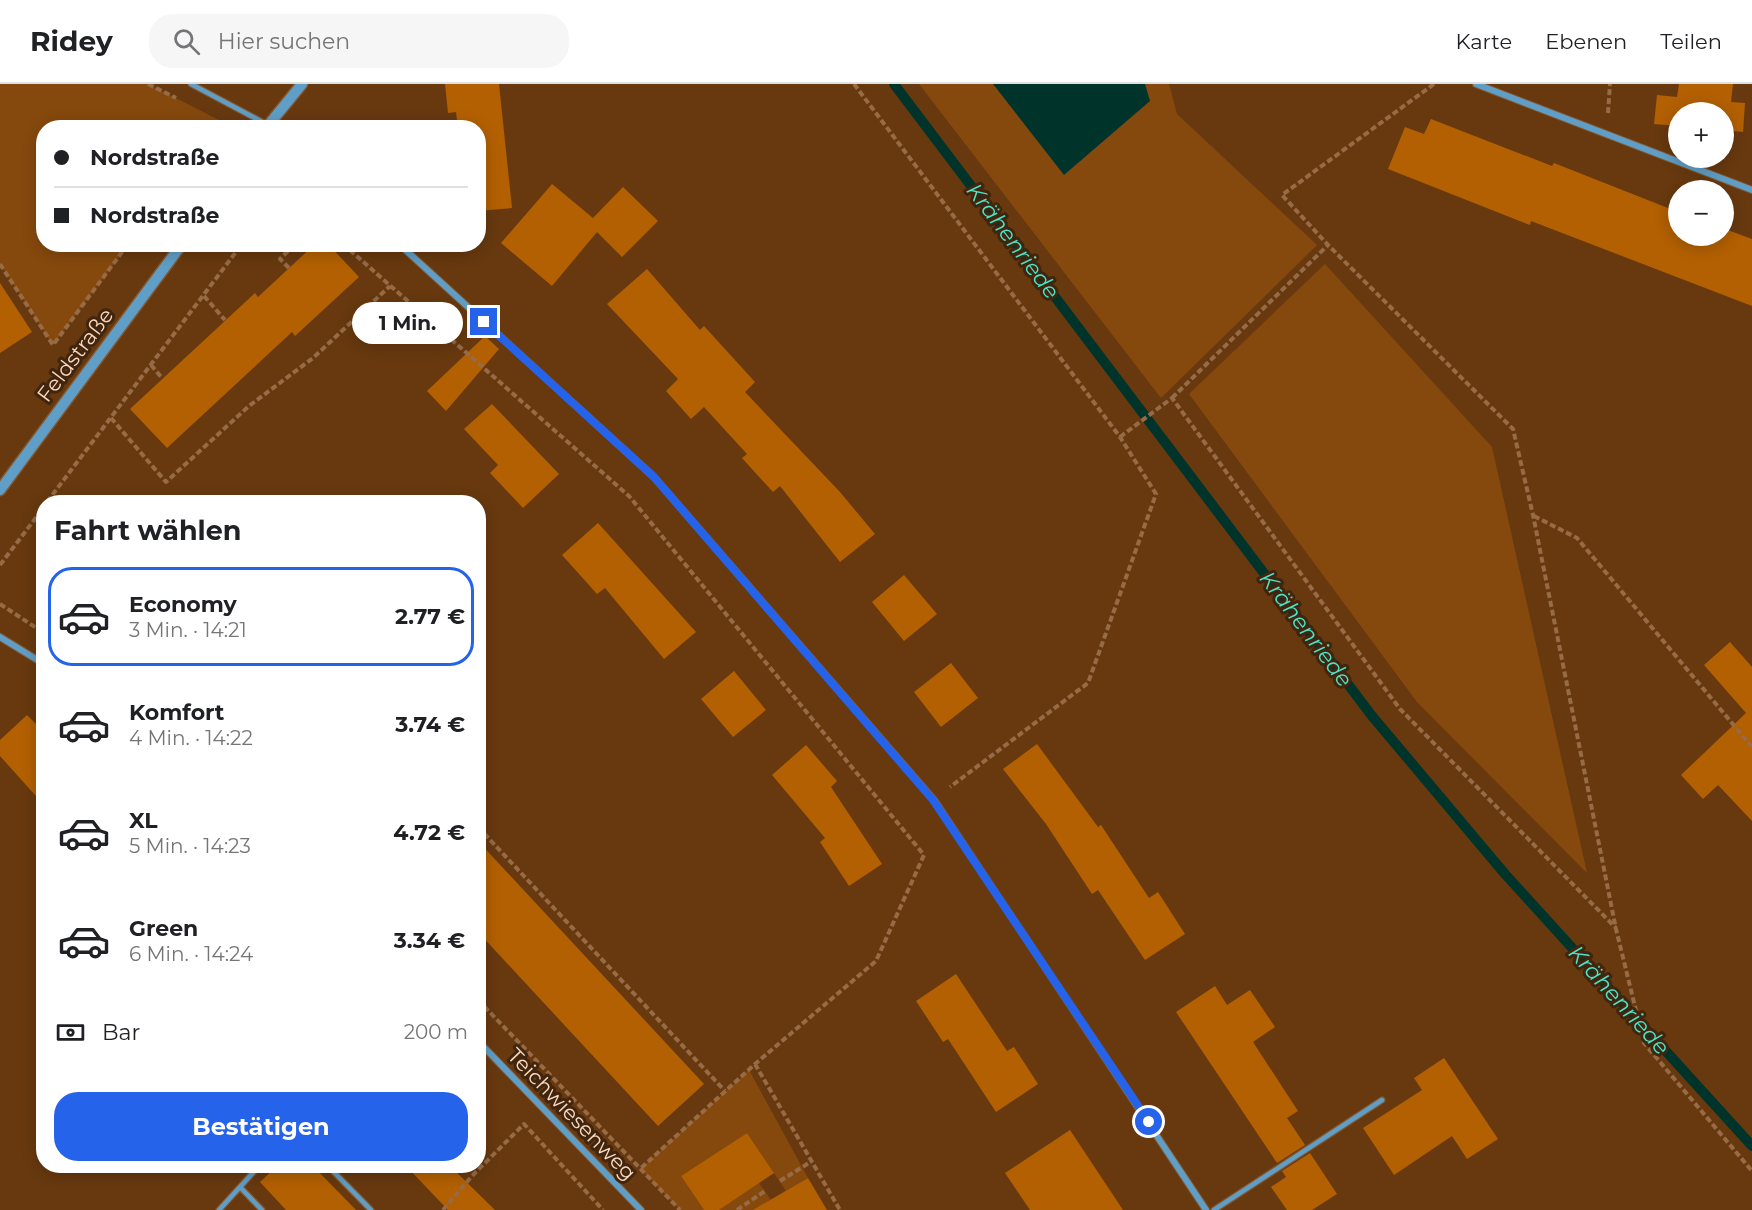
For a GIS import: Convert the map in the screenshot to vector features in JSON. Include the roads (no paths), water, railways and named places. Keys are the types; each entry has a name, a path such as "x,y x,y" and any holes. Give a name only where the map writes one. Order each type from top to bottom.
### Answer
{"street":[{"path":"274,120 302,84"},
{"path":"1476,84 1752,190"},
{"name":"Feldstraße","path":"0,490 176,252"},
{"path":"408,252 654,477 933,800 1206,1210"},
{"path":"0,637 36,659"},
{"name":"Teichwiesenweg","path":"486,1049 641,1210"}],"lane":[{"path":"191,84 255,120"},
{"path":"1214,1210 1382,1100"},
{"path":"219,1210 253,1173"},
{"path":"335,1173 371,1210"},
{"path":"240,1187 262,1210"}],"water":[{"path":"993,84 1145,84 1150,101 1064,175"}],"waterway":[{"name":"Krähenriede","path":"894,84 1372,716 1505,874 1752,1146"}]}
